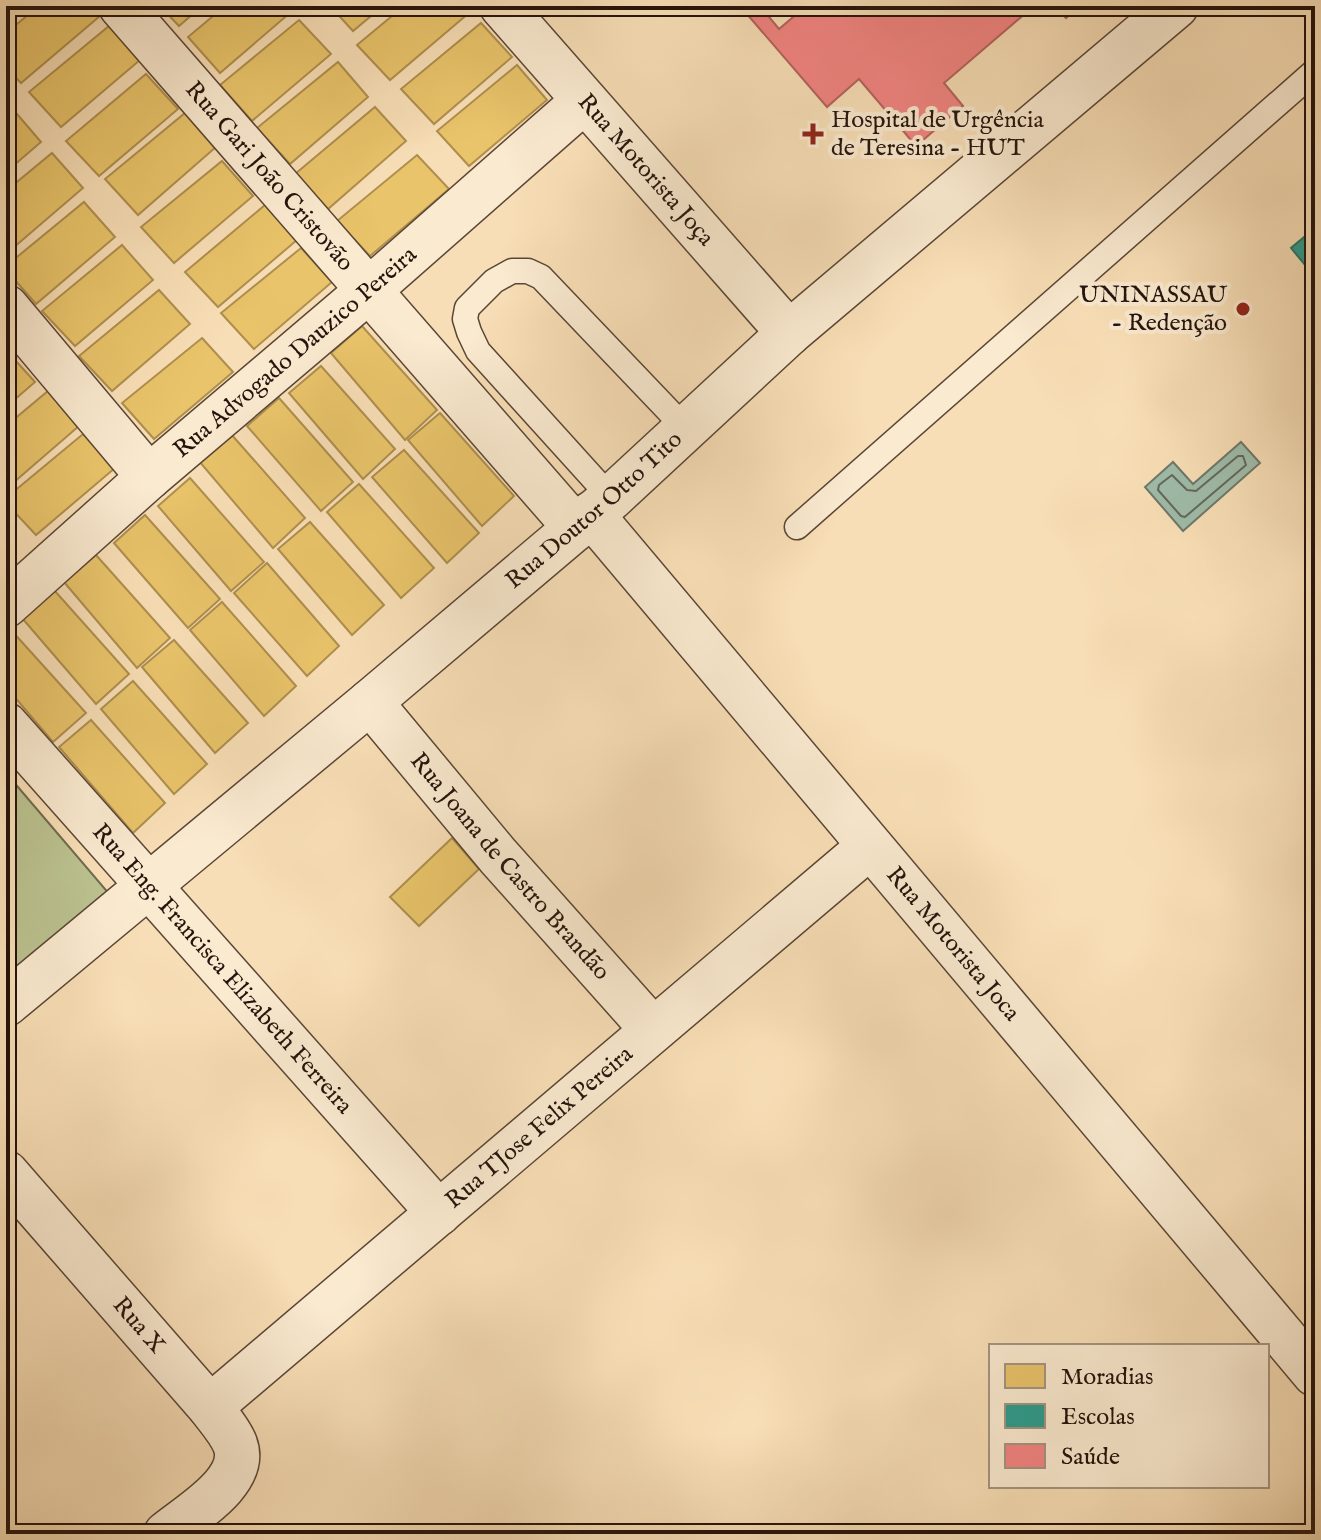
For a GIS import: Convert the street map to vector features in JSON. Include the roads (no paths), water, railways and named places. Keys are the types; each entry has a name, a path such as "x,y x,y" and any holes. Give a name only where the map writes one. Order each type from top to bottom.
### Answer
{"street":[{"name":"Rua Gari João Cristovão","path":"121,6 369,290 593,513"},
{"name":"Rua Motorista Joça","path":"502,6 789,333"},
{"name":"Rua Doutor Otto Tito","path":"6,1004 593,513 789,333 1176,6"},
{"name":"Rua Advogado Dauzico Pereira","path":"6,605 149,477 584,101"},
{"path":"6,307 149,477"},
{"name":"Rua Motorista Joca","path":"593,513 869,847 1315,1374"},
{"name":"Rua Joana de Castro Brandão","path":"370,702 498,856 653,1030"},
{"name":"Rua Eng. Francisca Elizabeth Ferreira","path":"6,725 439,1213"},
{"name":"Rua TJose Felix Pereira","path":"210,1407 869,847"},
{"name":"Rua X","path":"6,1173 210,1407 232,1438 237,1452 234,1474 223,1488 166,1534"}],"lane":[{"path":"797,527 1315,71"},
{"path":"593,513 478,351 465,319 467,308 494,281 512,271 528,271 541,277 686,429"}],"water":[{"path":"1241,442 1260,463 1183,531 1145,487 1173,462 1193,484"}],"place":[{"name":"Hospital de Urgência de Teresina - HUT","path":"813,134"},
{"name":"UNINASSAU - Redenção","path":"1243,309"}]}
